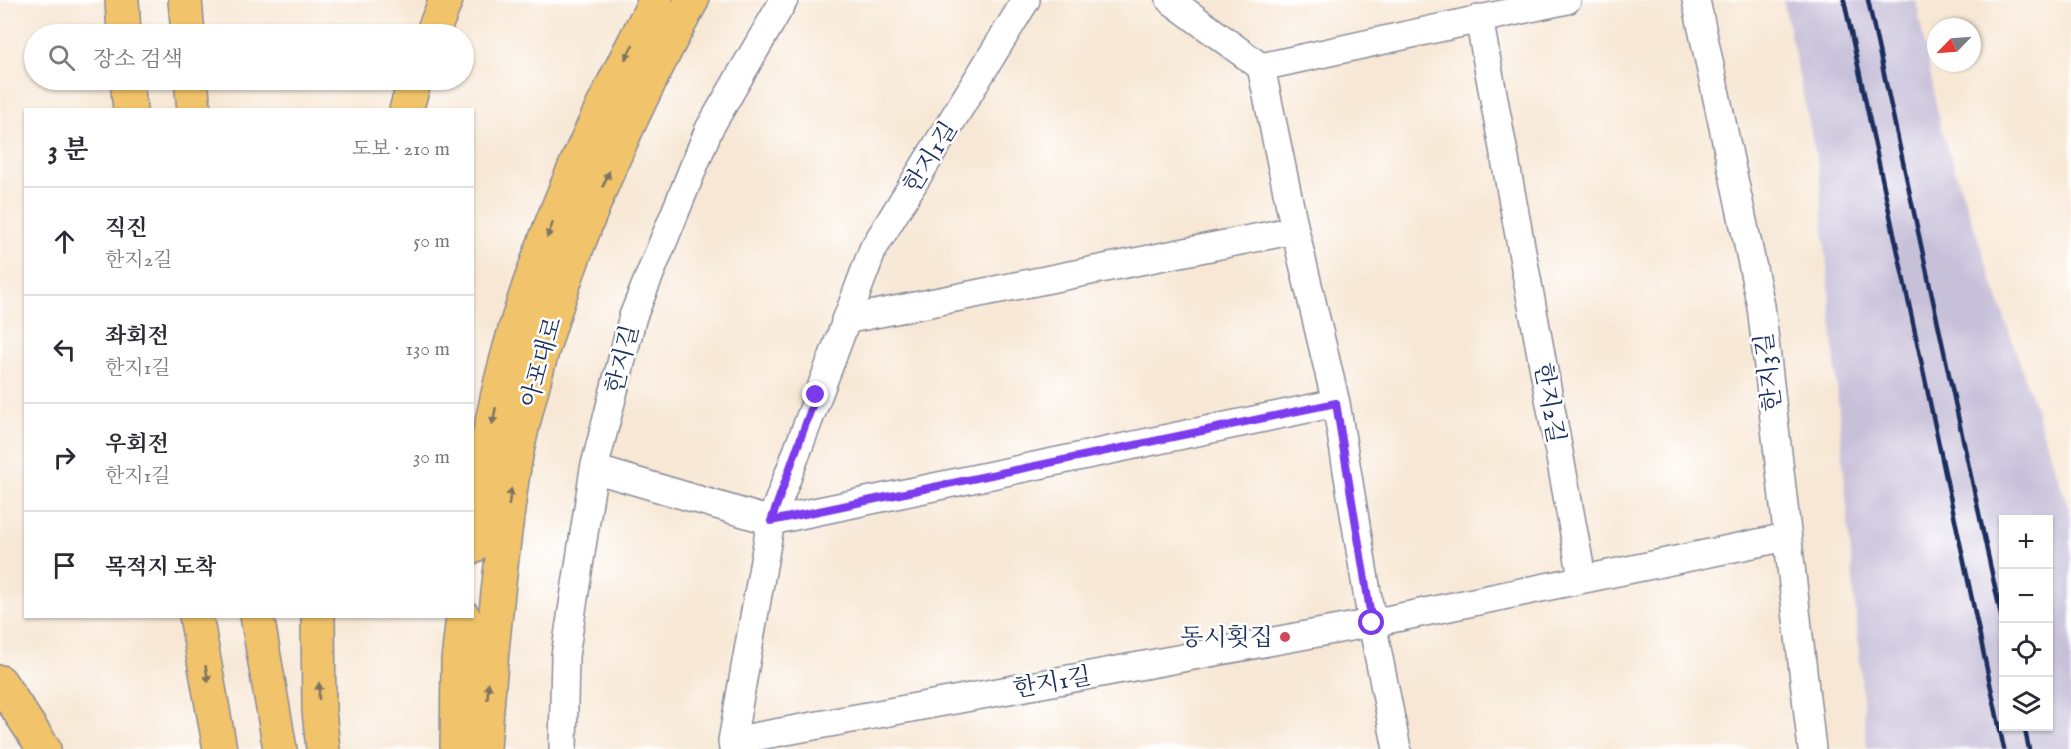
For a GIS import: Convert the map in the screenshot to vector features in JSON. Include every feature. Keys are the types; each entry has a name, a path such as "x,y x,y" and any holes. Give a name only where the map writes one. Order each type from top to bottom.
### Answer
{"main road":[{"path":"122,0 123,24"},
{"path":"185,0 187,24"},
{"path":"436,24 446,0"},
{"name":"아포대로","path":"474,532 482,472 502,377 529,286 578,155 656,0"},
{"name":"아포대로","path":"484,749 492,634 513,476 537,369 560,296 607,177 661,55 692,0"},
{"path":"129,90 130,108"},
{"path":"192,90 194,108"},
{"path":"407,108 412,90"},
{"path":"196,618 220,749"},
{"path":"257,618 280,749"},
{"path":"318,618 319,711 323,749"},
{"path":"457,749 458,662 464,618"},
{"path":"0,682 44,749"}],"street":[{"name":"한지길","path":"563,749 565,656 594,469 633,316 709,129 784,0"},
{"name":"한지1길","path":"1026,0 873,249 845,320 771,521 733,745 1372,623"},
{"path":"1170,0 1261,67 1295,230 1336,403 1372,623 1396,749"},
{"path":"1261,67 1567,0"},
{"name":"한지3길","path":"1696,0 1761,306 1812,749"},
{"name":"한지2길","path":"1479,18 1582,577"},
{"path":"845,320 1295,230"},
{"path":"594,469 771,521 1336,403"},
{"path":"1372,623 1582,577 1787,537"}],"shaded area":[{"path":"1783,0 1916,0 1927,57 1927,72 1930,72 1941,129 2071,515 2071,749 1867,749 1819,171"}],"railway":[{"path":"1844,0 2004,749"},
{"path":"1868,0 2003,623"},
{"path":"2025,731 2029,749"}],"place":[{"name":"동시횟집","path":"1285,637"}],"route":[{"path":"816,395 771,521 1336,403 1372,623"}]}
